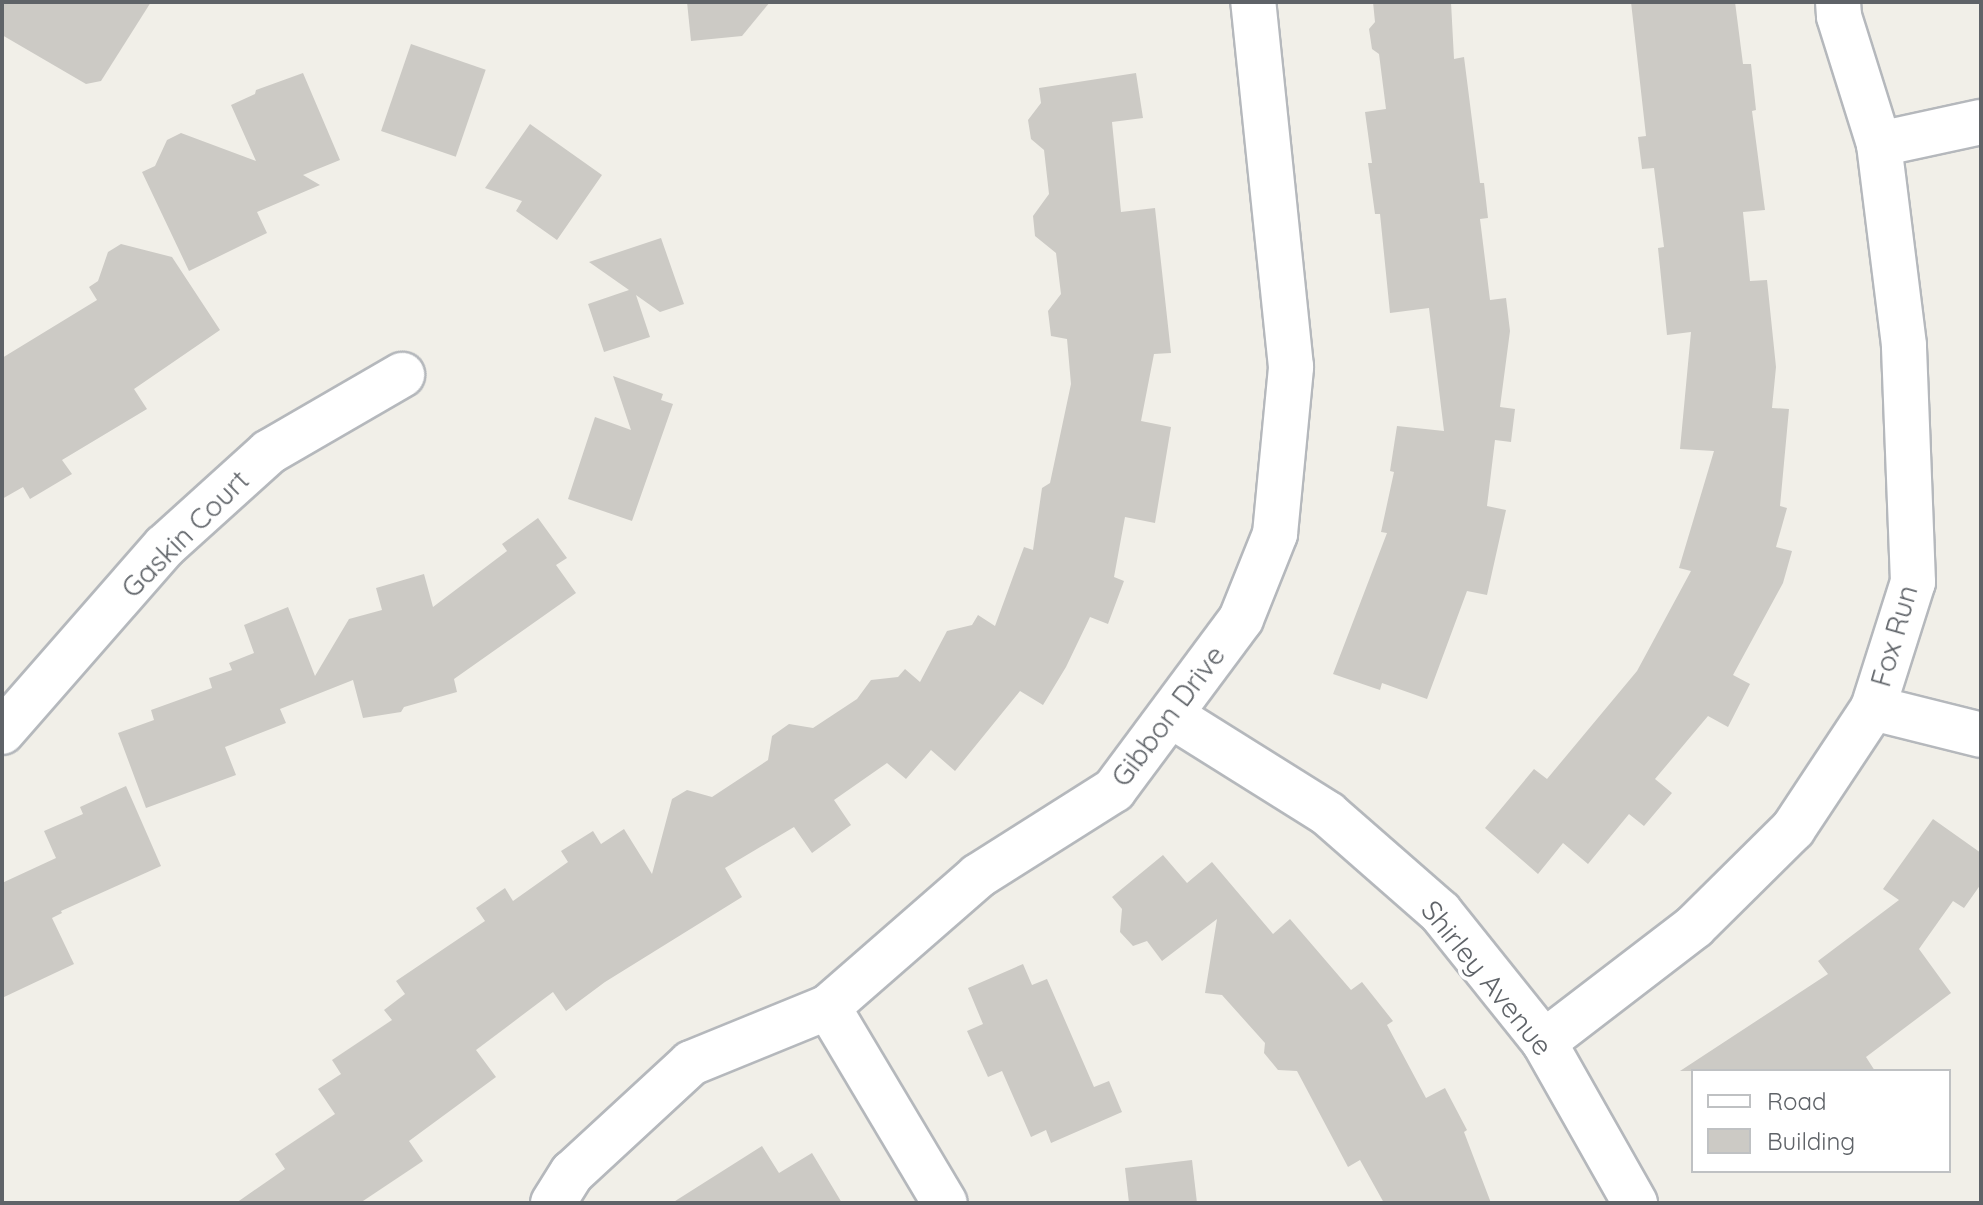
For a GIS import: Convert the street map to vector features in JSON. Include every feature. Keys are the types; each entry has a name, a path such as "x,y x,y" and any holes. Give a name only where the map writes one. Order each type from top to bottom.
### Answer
{"street":[{"name":"Gibbon Drive","path":"553,1203 572,1173 691,1063 828,1007 978,876 1114,790 1172,716 1241,619 1275,534 1291,367 1253,2"},
{"name":"Fox Run","path":"1544,1042 1695,926 1793,829 1873,708 1913,582 1904,345 1879,144 1839,16 1838,2"},
{"path":"1879,144 1981,122"},
{"name":"Gaskin Court","path":"2,732 165,546 269,452 402,375"},
{"path":"1873,708 1981,735"},
{"name":"Shirley Avenue","path":"1172,716 1328,814 1440,912 1544,1042 1635,1203"},
{"path":"828,1007 945,1203"}],"building":[{"path":"2,2 151,2 101,81 86,84 2,35"},
{"path":"687,2 770,2 742,36 691,41"},
{"path":"1373,2 1451,2 1454,59 1464,57 1480,183 1484,183 1488,218 1480,219 1490,300 1506,298 1510,331 1500,407 1515,409 1511,442 1495,440 1487,506 1506,510 1487,595 1467,591 1427,699 1382,683 1380,690 1333,674 1387,533 1381,532 1394,472 1390,471 1397,426 1444,431 1429,308 1390,313 1380,214 1375,214 1368,163 1372,163 1365,112 1386,109 1379,54 1372,49 1369,29 1375,22"},
{"path":"1631,2 1735,2 1743,64 1751,64 1756,110 1752,111 1765,210 1743,212 1750,281 1767,280 1776,367 1772,408 1789,409 1780,506 1787,508 1776,547 1792,551 1783,583 1733,675 1750,684 1728,727 1708,716 1655,779 1672,793 1644,826 1629,814 1588,864 1563,843 1538,874 1485,828 1534,769 1547,779 1637,671 1691,571 1679,568 1714,451 1680,449 1691,332 1667,335 1658,248 1664,247 1654,168 1642,169 1638,137 1646,136"},
{"path":"411,44 486,70 456,157 381,131"},
{"path":"303,73 340,160 303,175 320,185 257,212 267,233 189,271 142,172 155,166 167,140 181,133 256,161 231,105 255,94 256,90"},
{"path":"1136,73 1143,118 1112,122 1121,212 1155,208 1171,353 1154,354 1141,421 1171,427 1155,523 1125,517 1114,577 1124,581 1108,624 1090,617 1043,705 1020,691 955,771 931,750 906,779 887,763 834,800 851,825 812,853 794,827 725,868 742,897 605,982 566,1011 553,992 476,1050 496,1077 409,1141 423,1161 360,1203 236,1203 285,1169 275,1154 335,1114 318,1089 341,1074 332,1060 392,1020 384,1010 405,994 396,981 485,921 476,908 505,888 513,901 568,862 561,851 593,831 601,844 624,829 652,874 672,799 687,790 712,797 768,760 772,736 789,724 813,728 857,699 871,680 898,677 905,669 920,682 947,631 972,625 978,615 995,626 1024,547 1033,550 1042,488 1050,483 1071,384 1067,339 1051,336 1048,311 1061,294 1056,253 1035,236 1033,216 1049,194 1044,150 1031,139 1028,120 1041,103 1039,88"},
{"path":"530,124 602,175 557,240 516,211 522,201 485,188"},
{"path":"661,238 684,304 660,312 636,295 650,337 604,352 588,304 629,290 589,262"},
{"path":"121,244 172,257 220,330 134,389 147,409 62,460 72,474 30,499 23,487 2,499 2,358 97,300 89,287 98,281 108,252"},
{"path":"613,376 663,394 661,400 673,404 632,521 568,499 595,417 631,430"},
{"path":"538,518 567,558 556,565 576,593 454,679 457,692 404,707 401,712 363,718 353,680 280,709 286,723 225,747 236,775 146,808 118,733 154,720 151,710 212,688 209,678 232,670 229,663 254,653 244,625 288,607 315,676 349,619 382,610 376,588 424,574 433,607 507,551 502,544"},
{"path":"126,786 161,866 61,911 52,918 74,964 2,998 2,883 56,858 44,831 83,814 80,807"},
{"path":"1933,819 1981,853 1981,884 1964,908 1953,901 1919,949 1951,993 1866,1057 1874,1069 1680,1071 1828,974 1818,961 1899,900 1883,889"},
{"path":"1163,855 1187,883 1212,862 1273,934 1290,919 1351,990 1362,982 1393,1021 1387,1025 1426,1098 1445,1088 1467,1130 1464,1132 1491,1203 1384,1203 1360,1160 1348,1167 1297,1071 1278,1070 1264,1053 1265,1043 1222,995 1205,993 1217,919 1162,961 1147,941 1133,946 1120,932 1122,909 1112,897"},
{"path":"1023,964 1032,985 1047,979 1094,1087 1109,1081 1122,1112 1051,1143 1046,1130 1031,1137 1002,1071 988,1077 967,1031 983,1024 968,988"},
{"path":"762,1146 779,1173 812,1153 842,1203 672,1203"},
{"path":"1192,1160 1197,1203 1129,1203 1125,1168"}]}
